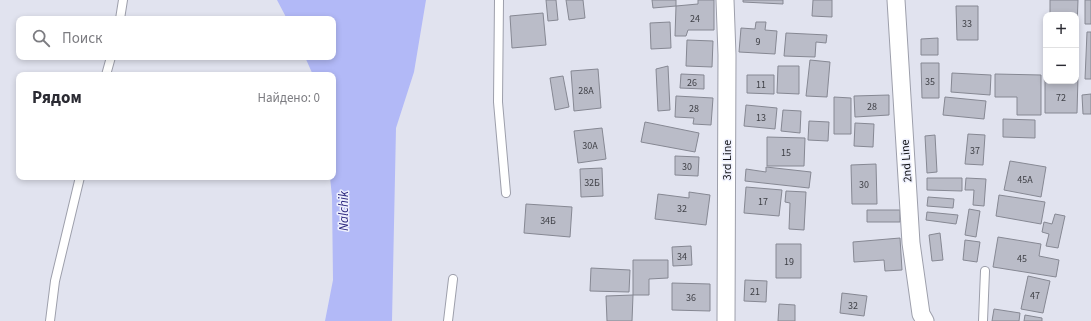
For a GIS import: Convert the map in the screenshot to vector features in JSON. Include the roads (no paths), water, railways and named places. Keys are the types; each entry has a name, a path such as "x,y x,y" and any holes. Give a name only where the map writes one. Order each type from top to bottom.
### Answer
{"street":[{"name":"3rd Line","path":"725,0 728,55 726,321"},
{"name":"2nd Line","path":"896,0 911,243 921,314 925,321"}],"lane":[{"path":"120,16 123,0"},
{"path":"498,0 498,102 506,193"},
{"path":"107,72 110,60"},
{"path":"50,321 55,281 79,180"},
{"path":"983,321 985,271"},
{"path":"448,321 453,279"}],"water":[{"name":"Nalchik","path":"277,0 426,0 414,72 396,128 392,321 325,321 333,280 332,197 330,180 336,180 336,72 312,72 306,60 336,60 336,16 285,16"}]}
